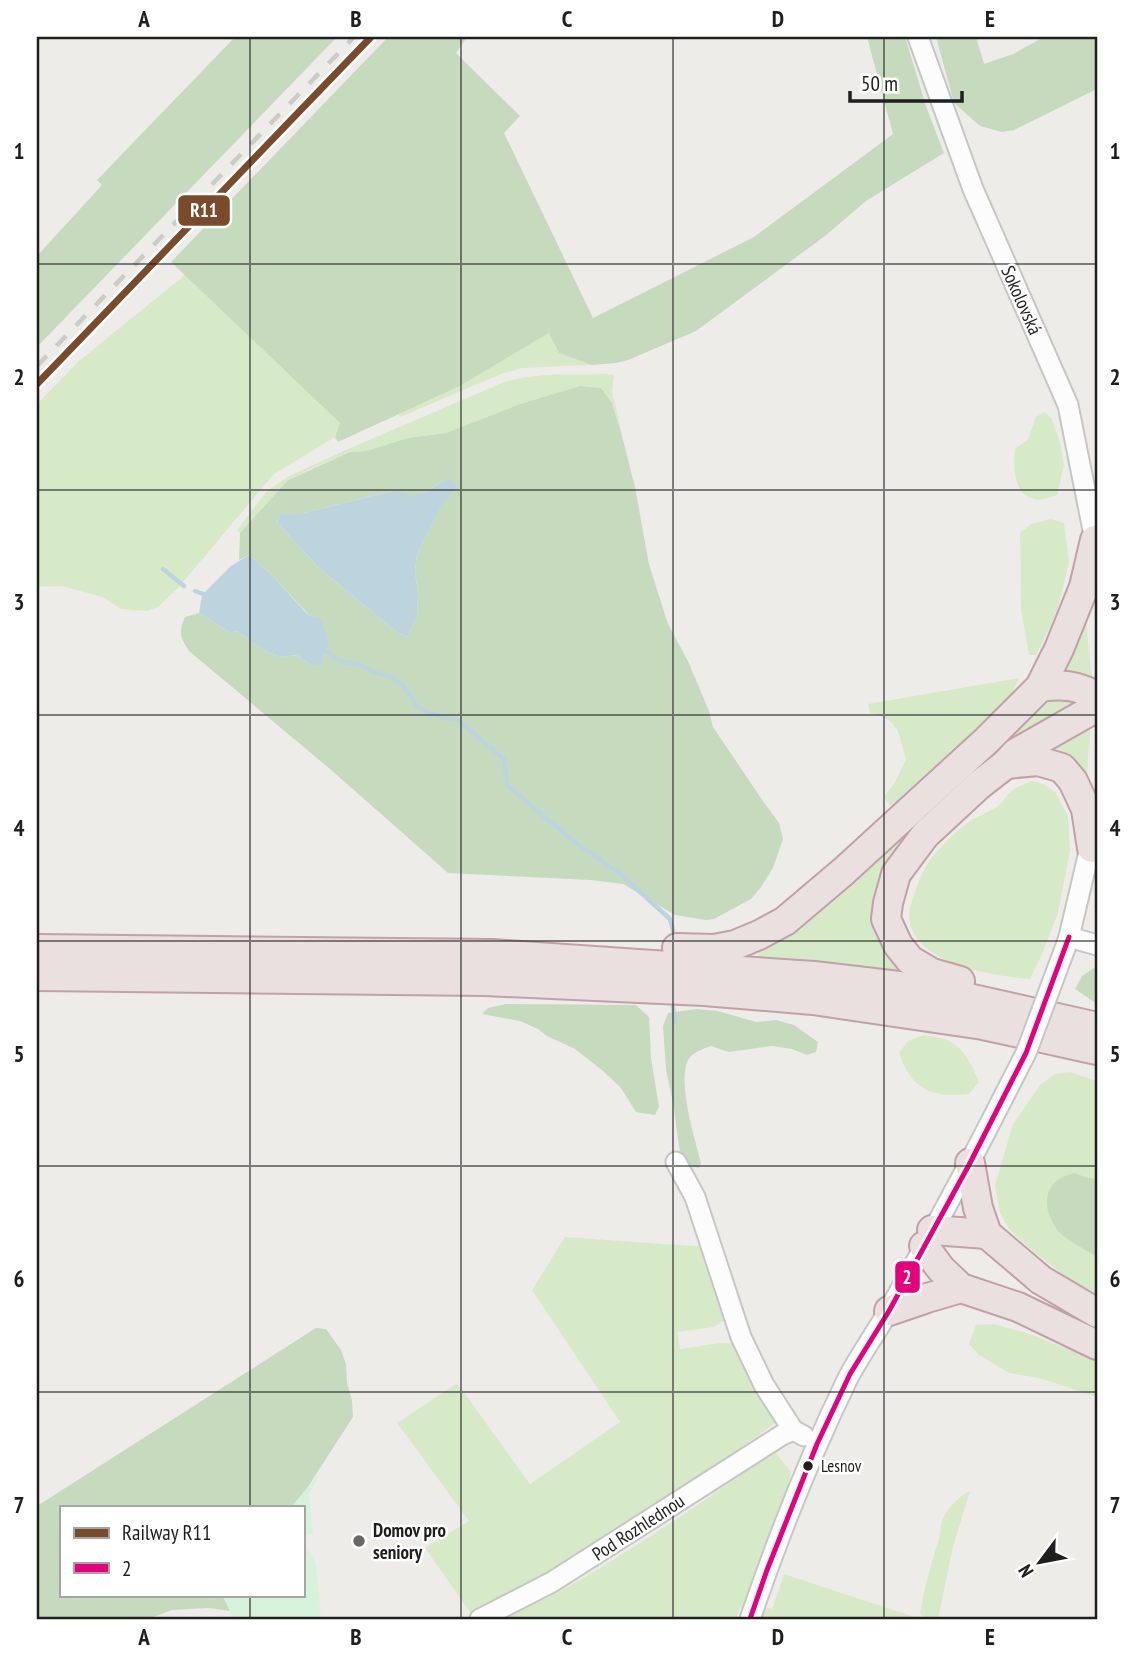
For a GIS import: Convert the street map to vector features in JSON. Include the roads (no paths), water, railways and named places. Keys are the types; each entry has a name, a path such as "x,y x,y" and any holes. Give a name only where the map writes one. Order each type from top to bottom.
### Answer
{"highway":[{"path":"702,969 714,949 735,945 785,920 844,871 987,740 1040,687 1084,587 1095,540"},
{"path":"1040,687 1060,684 1081,688 1097,696"},
{"path":"1097,707 1016,753 925,835 896,874 886,919 898,945 910,960 932,974 1007,993 1097,1021"},
{"path":"1006,764 1038,761 1062,768 1073,781 1086,808 1092,848"},
{"path":"37,949 493,954 814,976 933,990 1097,1027"},
{"path":"37,976 485,981 626,965 702,969 813,1000 970,1023 1097,1050"},
{"path":"970,1163 978,1208 987,1234 1041,1279 1097,1313"},
{"path":"987,1234 960,1231 928,1238 940,1269 961,1288 1018,1307 1097,1345"},
{"path":"888,1311 961,1288"}],"street":[{"name":"Sokolovská","path":"918,37 973,189 1068,405 1095,540 1097,571"},
{"path":"750,1619 817,1444 850,1374 970,1163 1026,1053 1066,944 1092,848 1097,810"},
{"path":"1066,944 1097,945"},
{"path":"676,1161 695,1197 736,1328 764,1385 793,1430 817,1444"},
{"name":"Pod Rozhlednou","path":"480,1619 552,1582 793,1430"}],"water":[{"path":"450,479 459,485 441,506 417,554 417,615 407,637 397,632 319,568 277,522 280,514 300,514 396,490 411,496 427,492"},
{"path":"249,555 271,574 307,614 320,618 329,645 324,650 322,665 311,665 297,655 281,657 265,651 237,631 231,633 199,613 202,595 231,566"}],"waterway":[{"path":"163,569 184,586"},
{"path":"195,591 209,596"},
{"path":"321,648 340,661 361,665 391,677 402,684 417,706 431,714 458,720 504,759 507,785 572,840 618,872 670,919 675,938"},
{"path":"672,999 675,1023"}],"railway":[{"path":"37,366 354,37"}],"rail line":[{"name":"R11","path":"37,384 371,37"}],"place":[{"name":"Lesnov","path":"808,1466"},
{"name":"Domov pro seniory","path":"359,1541"}]}
